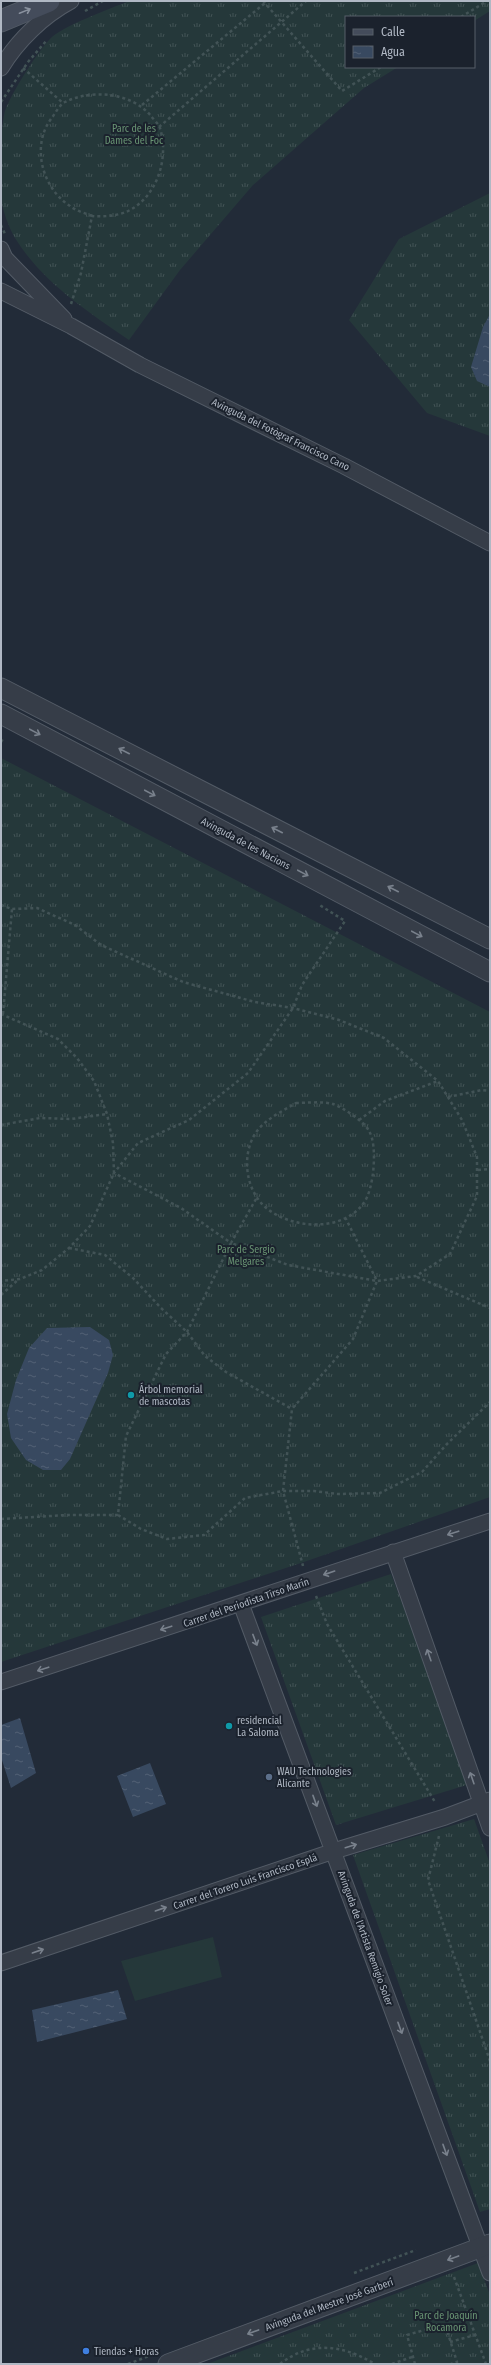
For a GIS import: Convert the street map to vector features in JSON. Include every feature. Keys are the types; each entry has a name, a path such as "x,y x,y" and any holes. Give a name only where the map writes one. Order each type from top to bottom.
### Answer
{"main road":[{"path":"1,21 49,1"}],"street":[{"path":"1,68 11,52 52,11 71,1"},
{"name":"Avinguda del Fotògraf Francisco Cano","path":"1,249 5,258 71,326"},
{"name":"Avinguda del Fotògraf Francisco Cano","path":"1,291 71,326 140,365 344,466 490,542"},
{"path":"1,688 490,939"},
{"name":"Avinguda de les Nacions","path":"1,714 490,972"},
{"name":"Carrer del Periodista Tirso Marín","path":"1,1682 242,1604 309,1580 490,1521"},
{"path":"393,1552 486,1802 490,1828"},
{"name":"Avinguda de l'Artista Remigio Soler","path":"242,1604 334,1851 485,2246 490,2272"},
{"name":"Carrer del Torero Luis Francisco Esplá","path":"1,1963 334,1851 445,1818 486,1802"},
{"name":"Avinguda del Mestre José Garberí","path":"168,2364 485,2246"}],"path":[{"path":"84,11 103,1"},
{"path":"160,127 282,24 306,1"},
{"path":"463,16 487,1"},
{"path":"142,105 264,2 342,91 379,68"},
{"path":"1,102 24,69 50,36"},
{"path":"11,52 24,69 63,103"},
{"path":"99,94 117,96 142,105 160,127 163,155 159,177 147,196 130,210 106,217 92,216 70,206 51,188 40,162 44,128 63,103 79,97 99,94"},
{"path":"71,306 81,273 92,216"},
{"path":"1,742 4,737"},
{"path":"1,904 12,909 37,908 75,925 101,945 183,982 255,1002 293,1008 339,1020 384,1038 438,1081 462,1120 477,1157 478,1170 477,1196 450,1254 416,1276 377,1281 288,1266 231,1243 181,1208 114,1172"},
{"path":"12,909 2,1014 58,1039 77,1058 94,1081 107,1114 113,1143 114,1172"},
{"path":"1,1281 20,1279 42,1270 70,1248 90,1226 114,1172 138,1143 189,1120 248,1072 293,1008 302,985 345,922"},
{"path":"359,1120 385,1101 438,1081"},
{"path":"448,1097 482,1090 490,1091"},
{"path":"296,1103 333,1104 359,1120 370,1131 373,1151 373,1176 364,1204 346,1219 326,1224 299,1223 270,1211 256,1199 246,1171 251,1143 257,1131 273,1116 296,1103"},
{"path":"1,1125 40,1118 71,1119 107,1114"},
{"path":"478,1170 490,1169"},
{"path":"118,1516 126,1436 166,1354 187,1332 231,1243 256,1199"},
{"path":"346,1219 377,1281 353,1339 292,1409 283,1492 301,1563 327,1624 445,1818 428,1880 490,2061"},
{"path":"70,1248 105,1255 133,1278 161,1308 187,1332 205,1356 226,1372 292,1409"},
{"path":"416,1276 490,1308"},
{"path":"1,1295 20,1279"},
{"path":"1,1519 67,1515 118,1516 141,1529 167,1539 204,1535 245,1498 283,1492 314,1491 338,1494 380,1493 422,1472 446,1445 490,1402"},
{"path":"448,2260 486,2364"},
{"path":"415,2364 407,2335 445,2324 457,2362 451,2364"},
{"path":"450,2342 475,2335"},
{"path":"280,2364 288,2357 320,2346 356,2352 375,2364"},
{"path":"392,2364 412,2357"}],"green space":[{"name":"Parc de les Dames del Foc","path":"129,1 490,1 490,11 475,20 475,16 345,16 345,68 396,68 364,88 253,185 180,270 129,340 82,307 39,269 26,254 10,229 1,198 1,141 3,119 8,103 31,63 50,39 64,29"},
{"path":"490,193 490,436 427,413 349,320 399,239"},
{"name":"Parc de Sergio Melgares","path":"1,758 490,1012 490,1497 301,1563 1,1662"},
{"path":"391,1574 470,1784 336,1825 261,1617"},
{"path":"474,1819 490,1864 490,2209 480,2212 353,1855"},
{"path":"213,1937 222,1977 135,2001 121,1961"},
{"name":"Parc de Joaquín Rocamora","path":"478,2263 490,2295 490,2364 207,2364"}],"water":[{"path":"490,314 490,387 477,381 471,367 483,327"},
{"path":"90,1327 109,1340 113,1355 108,1373 70,1459 61,1470 43,1470 26,1460 11,1438 7,1414 16,1380 29,1348 47,1328"},
{"path":"20,1718 36,1773 11,1788 1,1757 1,1725"},
{"path":"150,1763 166,1804 133,1817 117,1776"},
{"path":"118,1990 127,2019 37,2042 32,2010"}],"place":[{"name":"Árbol memorial de mascotas","path":"131,1395"},
{"name":"residencial La Saloma","path":"229,1726"},
{"name":"WAU Technologies Alicante","path":"269,1777"},
{"name":"Tiendas + Horas","path":"86,2351"}]}
